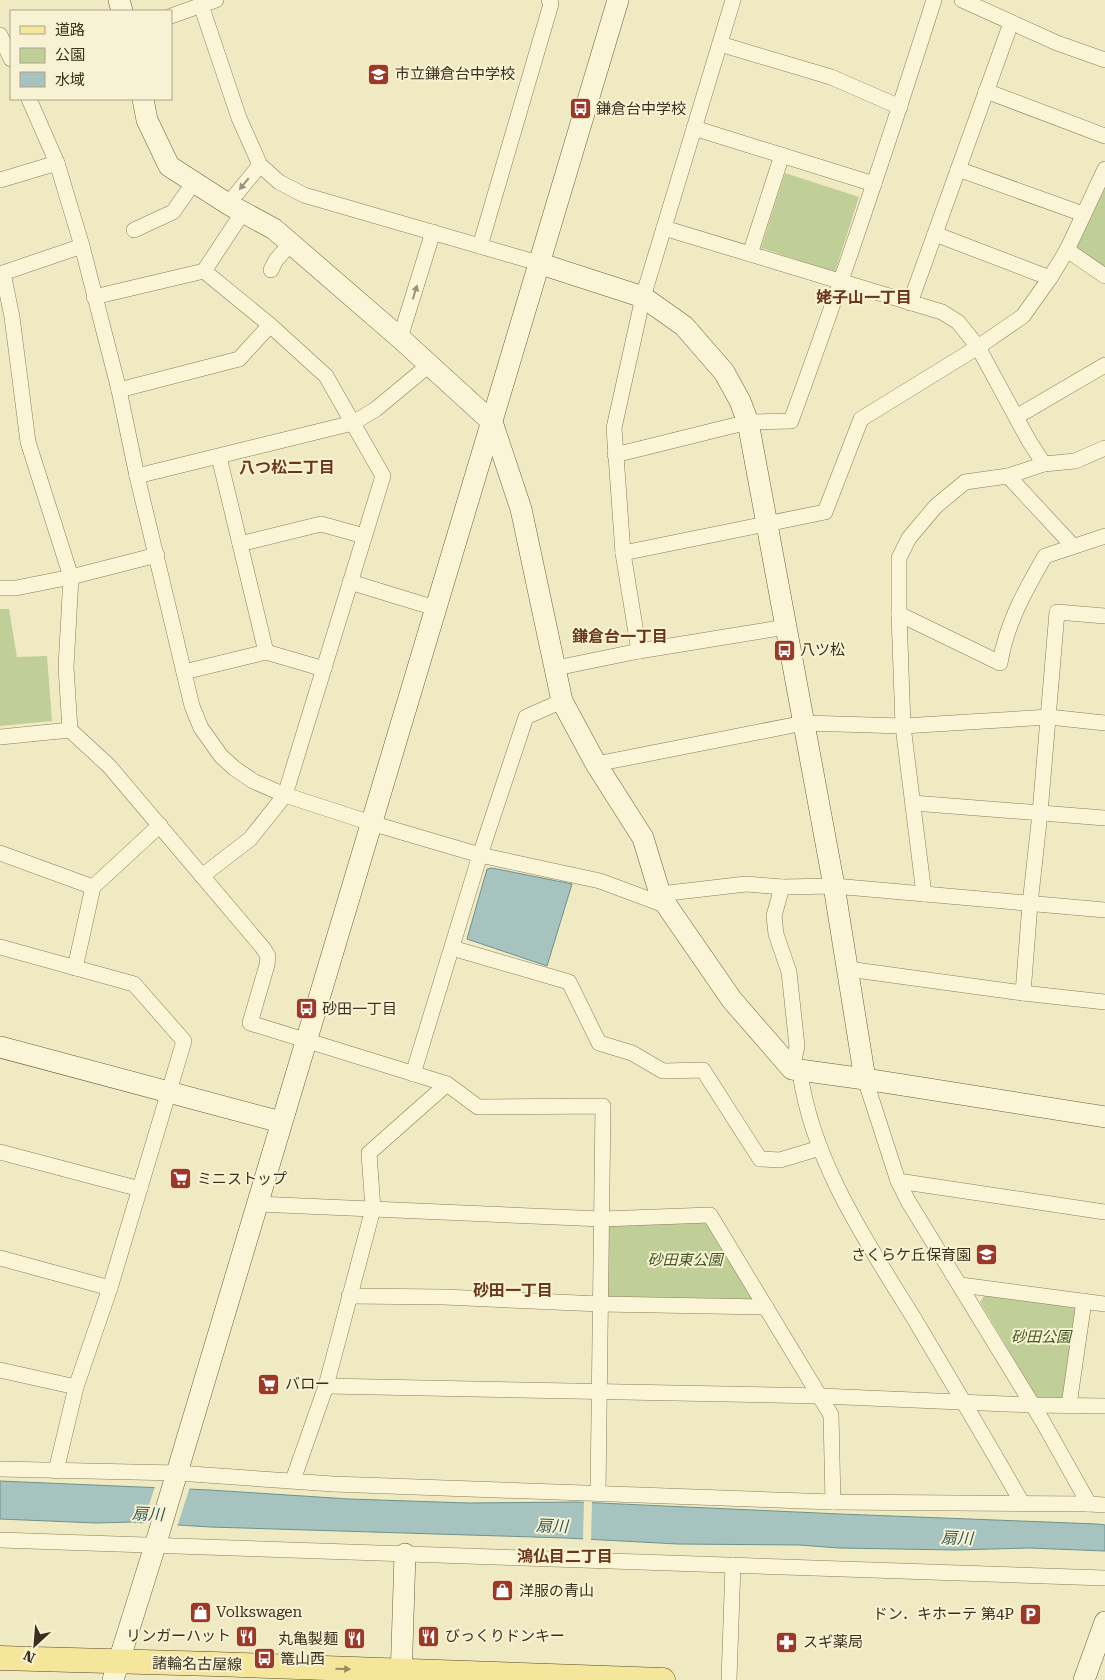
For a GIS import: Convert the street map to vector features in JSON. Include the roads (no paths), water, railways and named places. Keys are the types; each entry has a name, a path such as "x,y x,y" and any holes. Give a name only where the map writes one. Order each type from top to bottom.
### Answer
{"main road":[{"name":"諸輪名古屋線","path":"0,1658 115,1673 214,1664 401,1676 663,1680"},
{"name":"諸輪名古屋線","path":"0,1672 115,1673 285,1680"}],"street":[{"path":"172,16 216,0"},
{"path":"480,246 550,4 549,0"},
{"path":"115,1673 175,1480 618,0"},
{"path":"639,651 623,553 614,428 644,297 733,0"},
{"path":"615,455 748,422 791,421 874,184 934,0"},
{"path":"962,0 1057,43 1105,60"},
{"path":"201,5 239,118 260,165 280,182 304,195 538,263 644,297 684,326 724,372 740,401 748,422 834,886 865,1079 898,1181 908,1201 1032,1405 1089,1504"},
{"path":"910,302 1011,23"},
{"path":"0,35 10,58"},
{"path":"720,44 831,77 900,107"},
{"path":"986,91 1105,136"},
{"path":"29,100 57,162 82,246 119,390 137,476 192,706 201,728 211,744 234,768 253,781 285,794 371,823 480,855 600,882 664,900 746,884 782,887 834,886 1105,910"},
{"path":"143,100 147,120 169,166 236,208 274,229 400,338 492,422 521,509 562,701 596,764 643,838 664,900 732,1000 796,1070 1105,1117"},
{"path":"694,128 874,184"},
{"path":"750,254 782,155"},
{"path":"0,180 57,162"},
{"path":"94,297 204,271 260,165"},
{"path":"958,169 1083,214"},
{"path":"623,553 825,512 862,419 978,347 1023,316 1050,278 1066,250 1105,169"},
{"path":"134,230 174,212 194,182"},
{"path":"664,228 942,312 958,322 978,347 1044,464"},
{"path":"400,338 433,232"},
{"path":"935,234 1050,278"},
{"path":"271,270 276,260 291,243"},
{"path":"82,246 2,273 12,317 28,442 71,576 66,667 70,730 109,766 268,956 267,966 250,1022 447,1084 478,1108 603,1106 598,1493"},
{"path":"1066,250 1105,276"},
{"path":"202,876 250,839 285,794 383,476 326,376 270,325 204,271"},
{"path":"119,390 239,360 270,325"},
{"path":"137,476 353,423 376,409 429,365"},
{"path":"1016,417 1105,365"},
{"path":"924,894 903,726 899,558 908,538 936,506 965,482 1008,476 1044,464 1075,461 1105,448"},
{"path":"220,457 266,652"},
{"path":"1008,476 1073,546"},
{"path":"240,544 321,524 364,536"},
{"path":"899,614 1000,663 1004,641 1019,603 1045,556 1105,536"},
{"path":"0,588 16,588 157,555"},
{"path":"350,582 435,608"},
{"path":"1023,993 1057,612 1105,616"},
{"path":"556,668 639,651 786,627"},
{"path":"184,672 266,652 324,669"},
{"path":"413,1074 480,855 526,717 562,701"},
{"path":"596,764 804,723 903,726 1049,717 1105,723"},
{"path":"0,737 70,730"},
{"path":"913,803 1105,818"},
{"path":"75,968 93,887 160,825"},
{"path":"0,853 93,887"},
{"path":"782,887 774,916 776,934 790,972 797,1046 796,1070 820,1148 854,1221 965,1403 1022,1503"},
{"path":"0,947 134,984 184,1041 110,1288 76,1386 56,1471"},
{"path":"452,948 569,982 599,1043 632,1053 663,1071 703,1070 760,1159 780,1160 820,1148"},
{"path":"848,969 1023,993 1105,1002"},
{"path":"0,1047 281,1122"},
{"path":"293,1480 326,1386 373,1209 369,1153 447,1084"},
{"path":"0,1152 140,1189"},
{"path":"898,1181 1105,1212"},
{"path":"257,1204 602,1219 710,1215 831,1415 833,1502"},
{"path":"0,1258 110,1288"},
{"path":"960,1285 1105,1304"},
{"path":"349,1296 444,1297 600,1304 766,1307"},
{"path":"1069,1405 1084,1301"},
{"path":"0,1370 76,1386"},
{"path":"326,1386 821,1396 965,1403 1105,1406"},
{"path":"0,1470 56,1471 175,1480 293,1480 333,1484 833,1502 1105,1505"},
{"path":"0,1540 157,1538 405,1554 1105,1578"},
{"path":"401,1676 405,1554"},
{"path":"729,1680 733,1565"},
{"path":"1084,1680 1104,1630"}],"water":[{"path":"492,868 572,884 547,966 467,939 487,869"},
{"name":"扇川","path":"0,1481 210,1490 349,1499 468,1503 577,1502 1097,1524 1105,1525 1105,1551 1029,1548 956,1550 839,1548 799,1545 678,1544 566,1538 0,1519"}],"place":[{"name":"市立鎌倉台中学校","path":"379,74"},
{"name":"鎌倉台中学校","path":"580,109"},
{"name":"八ツ松","path":"784,650"},
{"name":"砂田一丁目","path":"306,1009"},
{"name":"ミニストップ","path":"181,1179"},
{"name":"さくらケ丘保育園","path":"987,1255"},
{"name":"バロー","path":"269,1384"},
{"name":"洋服の青山","path":"503,1591"},
{"name":"Volkswagen","path":"200,1612"},
{"name":"ドン．キホーテ 第4P","path":"1030,1614"},
{"name":"リンガーハット","path":"247,1636"},
{"name":"びっくりドンキー","path":"429,1636"},
{"name":"丸亀製麺","path":"354,1639"},
{"name":"スギ薬局","path":"787,1642"},
{"name":"篭山西","path":"264,1659"}],"district":[{"name":"姥子山一丁目","path":"864,297"},
{"name":"八つ松二丁目","path":"287,467"},
{"name":"鎌倉台一丁目","path":"620,636"},
{"name":"砂田一丁目","path":"513,1290"},
{"name":"鴻仏目二丁目","path":"565,1556"}],"park label":[{"name":"砂田東公園","path":"685,1260"},
{"name":"砂田公園","path":"1041,1337"}]}
